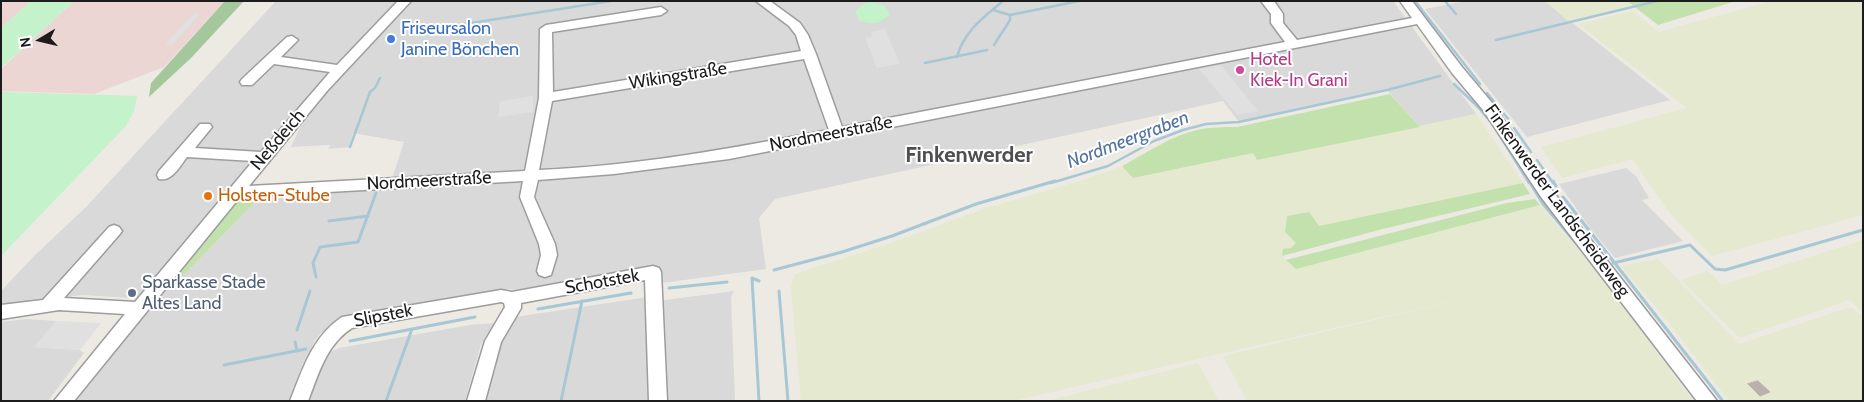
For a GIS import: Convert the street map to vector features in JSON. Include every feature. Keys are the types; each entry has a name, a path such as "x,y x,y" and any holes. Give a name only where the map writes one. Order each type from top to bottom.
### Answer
{"street":[{"name":"Neßdeich","path":"63,401 338,69 405,1"},
{"path":"762,1 794,22 802,35 837,133"},
{"path":"1267,1 1277,14 1277,23 1293,44"},
{"name":"Finkenwerder Landscheideweg","path":"1406,1 1488,107 1546,192 1708,401"},
{"path":"545,272 549,255 547,244 527,197 546,98 546,29 661,11"},
{"name":"Nordmeerstraße","path":"235,192 531,176 614,169 729,154 1419,20"},
{"path":"247,82 292,40"},
{"name":"Wikingstraße","path":"546,98 810,54"},
{"path":"271,60 338,69"},
{"path":"164,175 205,127"},
{"path":"184,152 264,157"},
{"path":"48,304 114,231"},
{"name":"Schotstek","path":"512,298 653,272 658,401"},
{"name":"Slipstek","path":"299,401 324,342 334,330 348,322 501,296 512,298"},
{"path":"476,401 493,341 513,308 512,298"},
{"path":"1,312 48,304 80,304 138,309"}],"shaded area":[{"path":"1,1 31,1 1,28"},
{"path":"74,1 225,1 164,67 94,94 1,91 1,69"},
{"path":"276,1 400,1 330,70 138,297 82,295 1,305 1,291 34,256 86,207"},
{"path":"411,1 1393,1 1476,114 1420,127 1387,90 1239,122 1223,101 775,199 759,218 766,269 655,284 653,279 529,291 509,289 379,311 342,320 321,333 315,340 289,401 73,401 169,281 171,284 177,282 262,195 389,188 404,142 353,133 349,147 328,149 330,145 291,147 310,106"},
{"path":"1466,1 1545,1 1670,100 1527,137 1425,9"},
{"path":"194,13 201,13 172,45 165,44"},
{"path":"885,29 900,64 877,68 865,38 872,37 871,32"},
{"path":"1221,65 1258,111 1237,115 1199,69"},
{"path":"533,96 533,112 498,117 500,101"},
{"path":"1626,168 1636,176 1649,198 1642,200 1683,241 1615,258 1590,228 1559,184"},
{"path":"734,291 731,297 735,401 664,401 658,301"},
{"path":"648,297 650,401 484,401 498,347 515,317"},
{"path":"26,319 56,321 35,347 80,350 84,353 48,401 1,401 1,322"},
{"path":"56,321 101,323 80,350 34,347"},
{"path":"494,323 481,344 465,401 306,401 326,354 339,348 470,325"}],"green space":[{"path":"31,1 74,1 1,68 1,28"},
{"path":"225,1 244,1 191,58 149,97 151,83"},
{"path":"1545,1 1627,1 1634,7 1569,22"},
{"path":"1627,1 1736,1 1658,25"},
{"path":"1771,1 1863,1 1863,215 1712,256 1672,216 1632,159 1562,178 1541,147 1687,108 1578,24 1632,11 1659,32"},
{"path":"871,2 885,6 890,15 876,23 859,21 855,11 865,3"},
{"path":"1,92 137,96 134,111 126,126 1,256"},
{"path":"1390,94 1420,127 1257,160 1253,153 1133,178 1122,166 1149,150 1197,130 1237,127"},
{"path":"1476,114 1523,183 1319,226 1289,238 1297,243 1291,248 1283,250 1282,256 1296,269 1540,205 1595,269 1693,401 1247,401 1223,356 1488,293 1012,401 801,401 791,286 795,274 891,243 983,209 1080,181 1122,166 1133,178 1253,153 1257,160"},
{"path":"1523,183 1530,194 1383,229 1282,256 1283,249 1291,248 1296,243 1285,232 1287,216 1309,212 1319,226"},
{"path":"262,195 177,282 171,284 169,281 183,263 242,196"},
{"path":"1535,199 1540,205 1296,269 1286,260 1507,203"},
{"path":"1863,240 1863,313 1849,300 1740,338 1681,280 1708,271 1722,285"},
{"path":"1658,259 1739,344 1851,307 1863,317 1863,401 1729,401 1673,328 1621,266"},
{"path":"1198,363 1219,401 1047,401"}],"building":[{"path":"1758,381 1770,392 1760,396 1748,384"}],"waterway":[{"path":"433,29 611,1"},
{"path":"957,56 969,32 1003,1"},
{"path":"1010,15 1079,1"},
{"path":"1415,1 1480,84"},
{"path":"1445,1 1456,14"},
{"path":"1496,40 1657,1"},
{"path":"993,10 1010,15"},
{"path":"994,45 1010,20 1010,15"},
{"path":"957,56 987,50"},
{"path":"925,63 957,56"},
{"name":"Nordmeergraben","path":"1051,183 1108,166 1154,141 1183,130 1206,124 1239,122 1387,90 1440,76"},
{"path":"350,147 370,92 375,88 380,78"},
{"path":"1454,84 1478,107 1494,126 1529,183"},
{"path":"1487,93 1509,120"},
{"path":"1514,128 1531,152"},
{"path":"1537,160 1553,183"},
{"name":"Nordmeergraben","path":"774,270 842,252 892,236 976,204 1055,181"},
{"path":"1529,181 1543,204 1580,248"},
{"path":"1553,181 1556,186"},
{"path":"368,216 376,193"},
{"path":"1563,197 1614,263"},
{"path":"316,277 313,263 320,247 358,242 368,216"},
{"path":"329,221 368,216"},
{"path":"1614,263 1690,245 1715,269 1725,270 1863,230"},
{"path":"1614,263 1722,400"},
{"path":"759,281 752,278 759,401"},
{"name":"Nordmeergraben","path":"669,288 727,282"},
{"path":"297,330 310,291"},
{"path":"779,291 788,401"},
{"name":"Nordmeergraben","path":"582,301 631,293"},
{"name":"Nordmeergraben","path":"538,309 582,301"},
{"path":"561,401 582,301"},
{"name":"Nordmeergraben","path":"412,329 475,317"},
{"name":"Nordmeergraben","path":"350,341 412,329"},
{"path":"386,401 412,329"},
{"path":"295,342 297,350"},
{"path":"224,365 306,349"}],"place":[{"name":"Friseursalon Janine Bönchen","path":"391,39"},
{"name":"Hotel Kiek-In Grani","path":"1240,70"},
{"name":"Holsten-Stube","path":"208,196"},
{"name":"Sparkasse Stade Altes Land","path":"132,293"}],"district":[{"name":"Finkenwerder","path":"969,156"}]}
